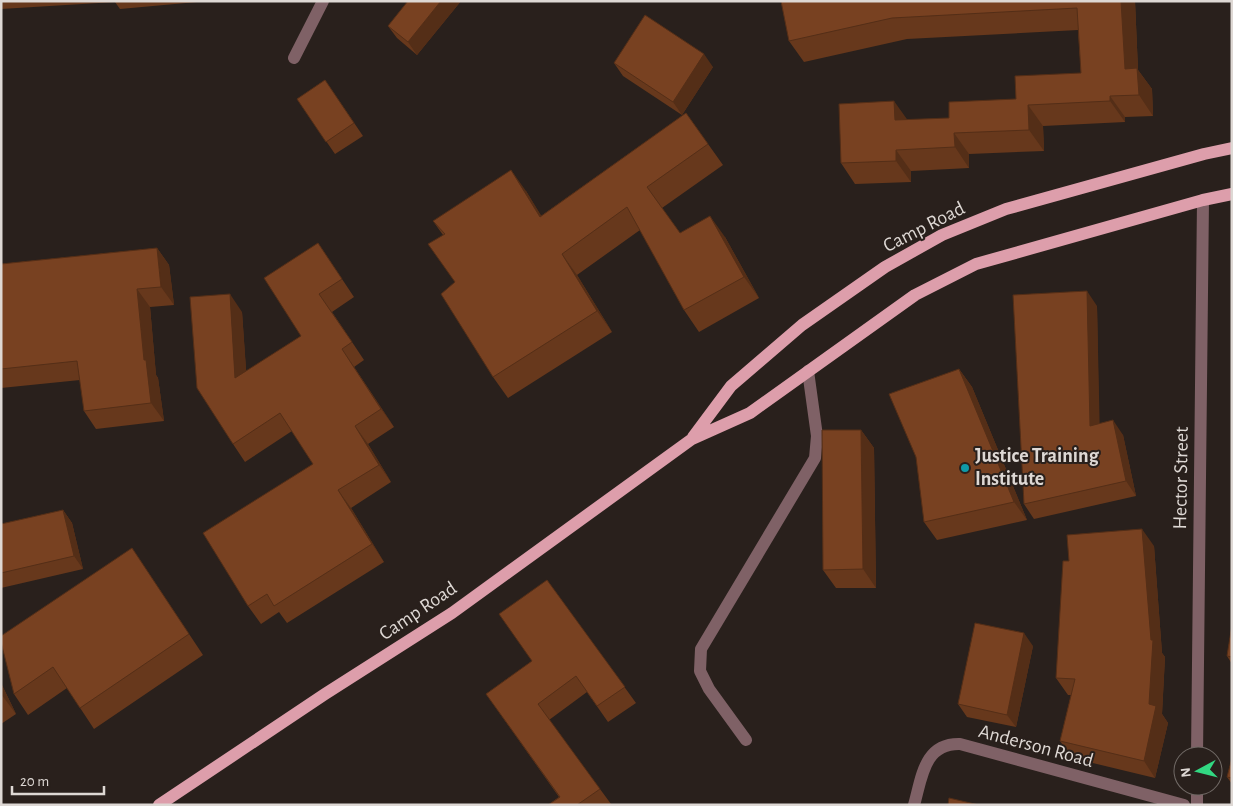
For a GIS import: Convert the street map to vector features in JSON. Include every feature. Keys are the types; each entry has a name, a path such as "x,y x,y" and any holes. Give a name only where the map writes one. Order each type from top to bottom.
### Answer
{"main road":[{"name":"Camp Road","path":"692,440 731,386 802,325 885,267 942,235 1006,209 1204,154 1232,148"},
{"name":"Camp Road","path":"159,805 325,694 452,613 692,440 750,412 915,295 976,264 1202,200 1232,194"}],"street":[{"path":"294,58 323,1"},
{"name":"Hector Street","path":"1197,746 1202,200"},
{"path":"746,740 709,689 700,671 701,649 814,458 817,436 808,371"},
{"name":"Anderson Road","path":"914,805 928,759 942,746 950,744 960,744 1184,805"}],"building":[{"path":"408,1 441,1 408,42 388,26"},
{"path":"781,1 1121,1 1125,69 1137,68 1139,95 1110,96 1110,101 1028,105 1029,130 954,133 955,147 896,150 896,161 841,163 839,104 894,101 895,120 949,118 949,102 1016,99 1015,76 1081,73 1077,8 892,18 789,41"},
{"path":"645,15 704,54 673,102 614,63"},
{"path":"325,80 354,123 326,142 297,99"},
{"path":"686,113 708,144 647,187 680,233 710,216 744,277 684,310 627,207 562,254 597,311 493,377 441,294 455,282 428,244 445,234 433,221 511,170 540,217"},
{"path":"318,243 342,279 319,294 352,342 342,349 381,409 355,426 379,465 338,490 372,544 274,606 267,594 248,606 203,533 313,464 280,413 233,444 197,388 190,297 230,294 235,378 301,336 264,278"},
{"path":"157,248 161,287 137,289 144,360 146,360 151,403 84,411 77,361 1,369 1,264"},
{"path":"1087,291 1090,426 1113,420 1126,481 1024,504 1013,295"},
{"name":"Justice Training Institute","path":"959,369 1014,502 924,522 916,457 889,394"},
{"path":"822,430 861,430 863,569 823,570"},
{"path":"63,510 74,556 1,573 1,524"},
{"path":"1142,529 1151,640 1153,640 1149,704 1156,706 1144,761 1060,741 1075,679 1056,678 1063,561 1069,561 1067,535"},
{"path":"132,548 189,634 80,708 53,667 14,694 1,636"},
{"path":"547,580 625,687 597,706 576,676 538,704 600,789 577,805 548,805 560,797 486,694 532,661 499,614"},
{"path":"975,623 1024,633 1007,715 958,704"},
{"path":"1232,625 1232,657 1227,656"},
{"path":"1232,758 1232,778 1227,777"},
{"path":"949,798 979,805 948,805"}],"place":[{"name":"Justice Training Institute","path":"965,468"}]}
